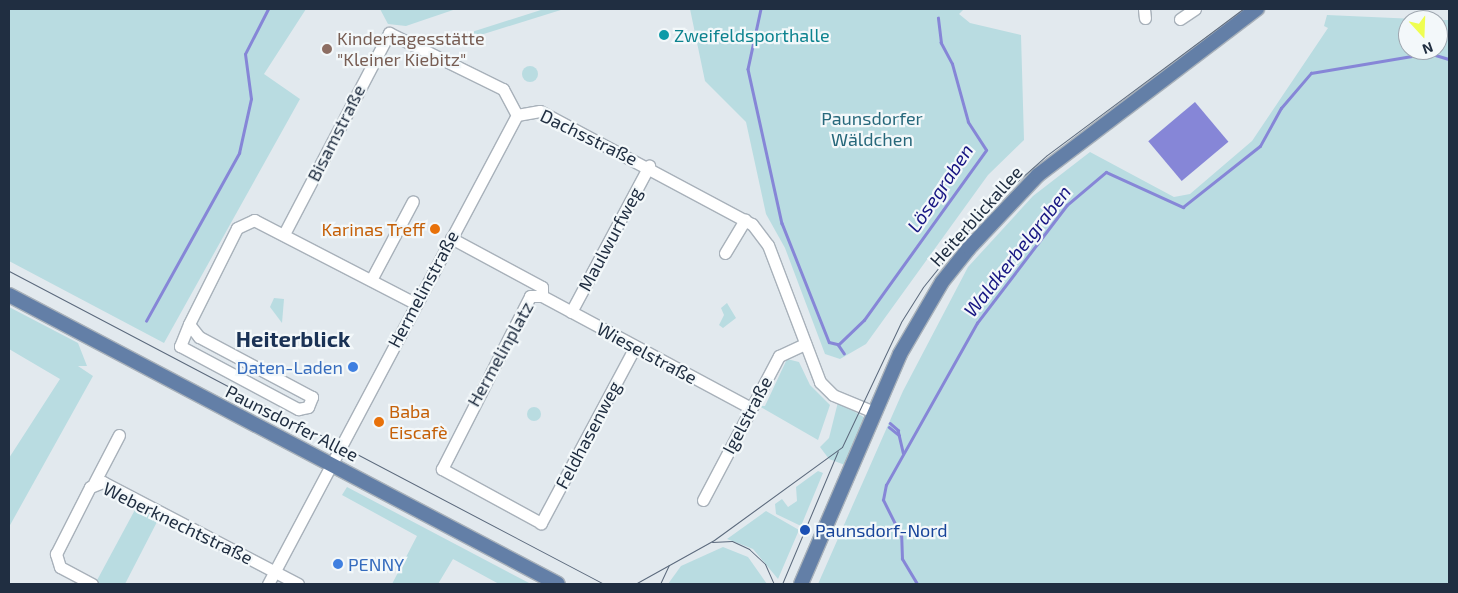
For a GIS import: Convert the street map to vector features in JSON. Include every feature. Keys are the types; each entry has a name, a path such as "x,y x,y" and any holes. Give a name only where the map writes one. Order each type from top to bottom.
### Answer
{"main road":[{"name":"Heiterblickallee","path":"801,584 874,412 918,319 942,282 1000,212 1038,175 1257,9"},
{"name":"Paunsdorfer Allee","path":"9,295 558,584"}],"street":[{"path":"1180,19 1194,9"},
{"name":"Dachsstraße","path":"389,33 503,89 517,115 540,111 649,166 746,220 768,245 824,389 874,412"},
{"name":"Bisamstraße","path":"284,234 389,33"},
{"name":"Hermelinstraße","path":"268,584 330,464 517,115"},
{"name":"Maulwurfweg","path":"571,312 649,166"},
{"path":"371,280 413,202"},
{"path":"189,324 199,337 312,398 308,407 298,409 180,346 189,324 238,228 254,220 416,303"},
{"path":"725,253 746,220"},
{"name":"Hermelinplatz","path":"451,238 542,287 542,296 530,296 442,469 541,523"},
{"name":"Wieselstraße","path":"542,296 751,408"},
{"name":"Igelstraße","path":"703,500 779,356 805,344"},
{"name":"Feldhasenweg","path":"541,523 634,347"},
{"path":"94,484 119,435"},
{"name":"Weberknechtstraße","path":"92,584 60,566 56,554 94,484 103,482 298,584"}],"green space":[{"path":"9,9 306,9 264,74 300,99 164,343 9,261"},
{"path":"380,9 456,9 406,26 388,24"},
{"path":"544,9 564,9 455,43 453,38"},
{"name":"Paunsdorfer Wäldchen","path":"690,9 964,9 959,14 970,23 1021,35 1024,140 988,175 866,344 840,359 825,354 785,248 766,214 746,122 705,81"},
{"path":"1327,15 1398,18 1398,60 1448,60 1449,20 1449,584 818,584 903,391 968,267 1033,196 1090,152 1174,197 1190,194 1252,141 1328,28 1324,26"},
{"path":"530,66 538,74 530,82 522,74"},
{"path":"274,298 284,299 282,323 270,307"},
{"path":"727,303 736,318 723,328 719,325 724,315 721,308"},
{"path":"9,307 78,343 87,366 78,366 93,376 9,527 9,458 60,379 9,349"},
{"path":"787,359 799,362 810,385 830,405 818,440 759,406 765,406"},
{"path":"838,402 867,419 845,465 829,459 820,447 829,438"},
{"path":"531,407 537,407 541,414 537,421 531,421 527,417 527,411"},
{"path":"818,471 823,473 801,526 776,514 775,504 782,499 788,507 797,501 796,487"},
{"path":"347,487 531,584 499,584 453,559 438,584 392,584 417,536 342,495"},
{"path":"137,506 159,518 125,584 95,584"},
{"path":"766,511 799,530 778,579 753,549 727,539"},
{"path":"723,547 748,557 767,584 668,584 681,566"}],"shaded area":[{"path":"1195,102 1228,142 1182,181 1148,141"}],"waterway":[{"path":"146,321 239,153 251,99 245,54 268,9"},
{"path":"761,9 748,69 782,223 829,342 837,344"},
{"name":"Lösegraben","path":"844,354 838,345 864,320 986,150 968,122 952,64 941,43 938,18"},
{"name":"Waldkerbelgraben","path":"917,584 902,559 901,536 883,500 886,485 977,323 1067,205 1106,172 1183,207 1260,146 1281,108 1311,73 1429,53 1449,59"},
{"name":"Lösegraben","path":"890,423 898,430 903,452"},
{"name":"Lösegraben","path":"889,427 899,435"}],"tram line":[{"path":"635,584 714,540 842,447 901,322 923,287 984,211 1047,155 1243,9"},
{"path":"9,271 604,584"},
{"path":"782,584 838,451"},
{"path":"712,542 732,541 749,549 765,564 774,584"},
{"path":"660,584 669,565"}],"place":[{"name":"Zweifeldsporthalle","path":"664,35"},
{"name":"Kindertagesstätte \"Kleiner Kiebitz\"","path":"327,49"},
{"name":"Karinas Treff","path":"435,229"},
{"name":"Daten-Laden","path":"353,367"},
{"name":"Baba Eiscafè","path":"379,422"},
{"name":"Paunsdorf-Nord","path":"805,530"},
{"name":"PENNY","path":"338,564"}],"district":[{"name":"Heiterblick","path":"293,339"}]}
